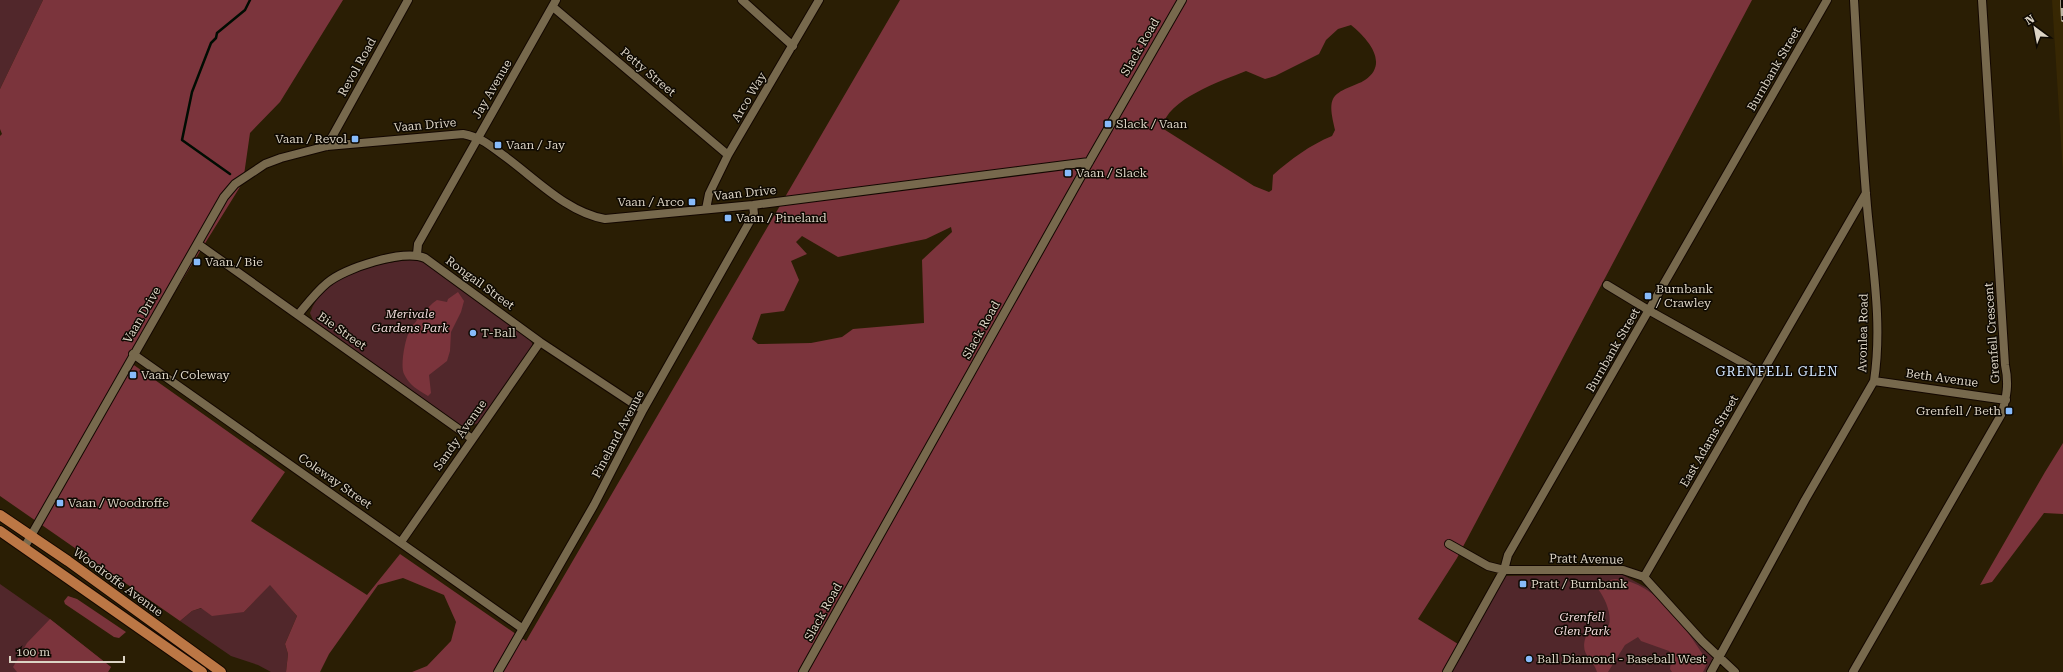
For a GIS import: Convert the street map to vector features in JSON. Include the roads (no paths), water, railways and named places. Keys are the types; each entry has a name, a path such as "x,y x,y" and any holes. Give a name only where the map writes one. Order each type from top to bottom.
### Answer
{"main road":[{"name":"Woodroffe Avenue","path":"0,515 221,672"},
{"name":"Woodroffe Avenue","path":"0,531 202,672"}],"street":[{"name":"Revol Road","path":"327,146 408,0"},
{"path":"742,0 793,46"},
{"name":"Arco Way","path":"706,209 709,194 728,155 820,0"},
{"name":"Slack Road","path":"803,672 1089,162 1182,0"},
{"name":"Burnbank Street","path":"1447,672 1504,570 1508,555 1650,312 1827,0"},
{"name":"Avonlea Road","path":"1711,672 1874,380 1877,363 1877,293 1866,193 1854,0"},
{"name":"Grenfell Crescent","path":"1853,672 2001,415 2006,400 2008,381 2005,365 1982,0"},
{"name":"Jay Avenue","path":"417,254 418,244 555,3"},
{"name":"Petty Street","path":"555,3 728,155"},
{"name":"Vaan Drive","path":"24,548 32,537 133,354 224,197 235,184 265,164 327,146 463,134 478,137 524,170 550,192 589,216 606,219 753,205 1089,162"},
{"name":"East Adams Street","path":"1644,577 1866,193"},
{"name":"Pineland Avenue","path":"498,672 594,505 643,410 754,214 753,205"},
{"name":"Bie Street","path":"198,244 472,438"},
{"path":"298,315 328,282 340,275 355,268 392,258 417,254"},
{"name":"Rongail Street","path":"417,254 437,266 540,342 643,410"},
{"path":"1607,286 1650,312 1761,373"},
{"name":"Sandy Avenue","path":"400,542 540,342"},
{"name":"Coleway Street","path":"133,354 523,629"},
{"name":"Beth Avenue","path":"1874,380 2006,400"},
{"name":"Pratt Avenue","path":"1449,544 1488,566 1504,570 1623,570 1644,577 1718,658 1735,672"}],"waterway":[{"path":"230,174 182,140 192,92 211,43 216,38 217,33 245,10 250,0"}],"railway":[{"path":"2062,0 2063,20"}],"place":[{"name":"Slack / Vaan","path":"1108,124"},
{"name":"Vaan / Revol","path":"355,139"},
{"name":"Vaan / Jay","path":"498,145"},
{"name":"Vaan / Slack","path":"1068,173"},
{"name":"Vaan / Arco","path":"692,202"},
{"name":"Vaan / Pineland","path":"728,218"},
{"name":"Vaan / Bie","path":"197,262"},
{"name":"Burnbank / Crawley","path":"1648,296"},
{"name":"T-Ball","path":"473,333"},
{"name":"Vaan / Coleway","path":"133,375"},
{"name":"Grenfell / Beth","path":"2009,411"},
{"name":"Vaan / Woodroffe","path":"60,503"},
{"name":"Pratt / Burnbank","path":"1523,584"},
{"name":"Ball Diamond - Baseball West","path":"1529,659"}],"district":[{"name":"GRENFELL GLEN","path":"1777,371"}],"park label":[{"name":"Merivale Gardens Park","path":"410,321"},
{"name":"Grenfell Glen Park","path":"1582,624"}]}
